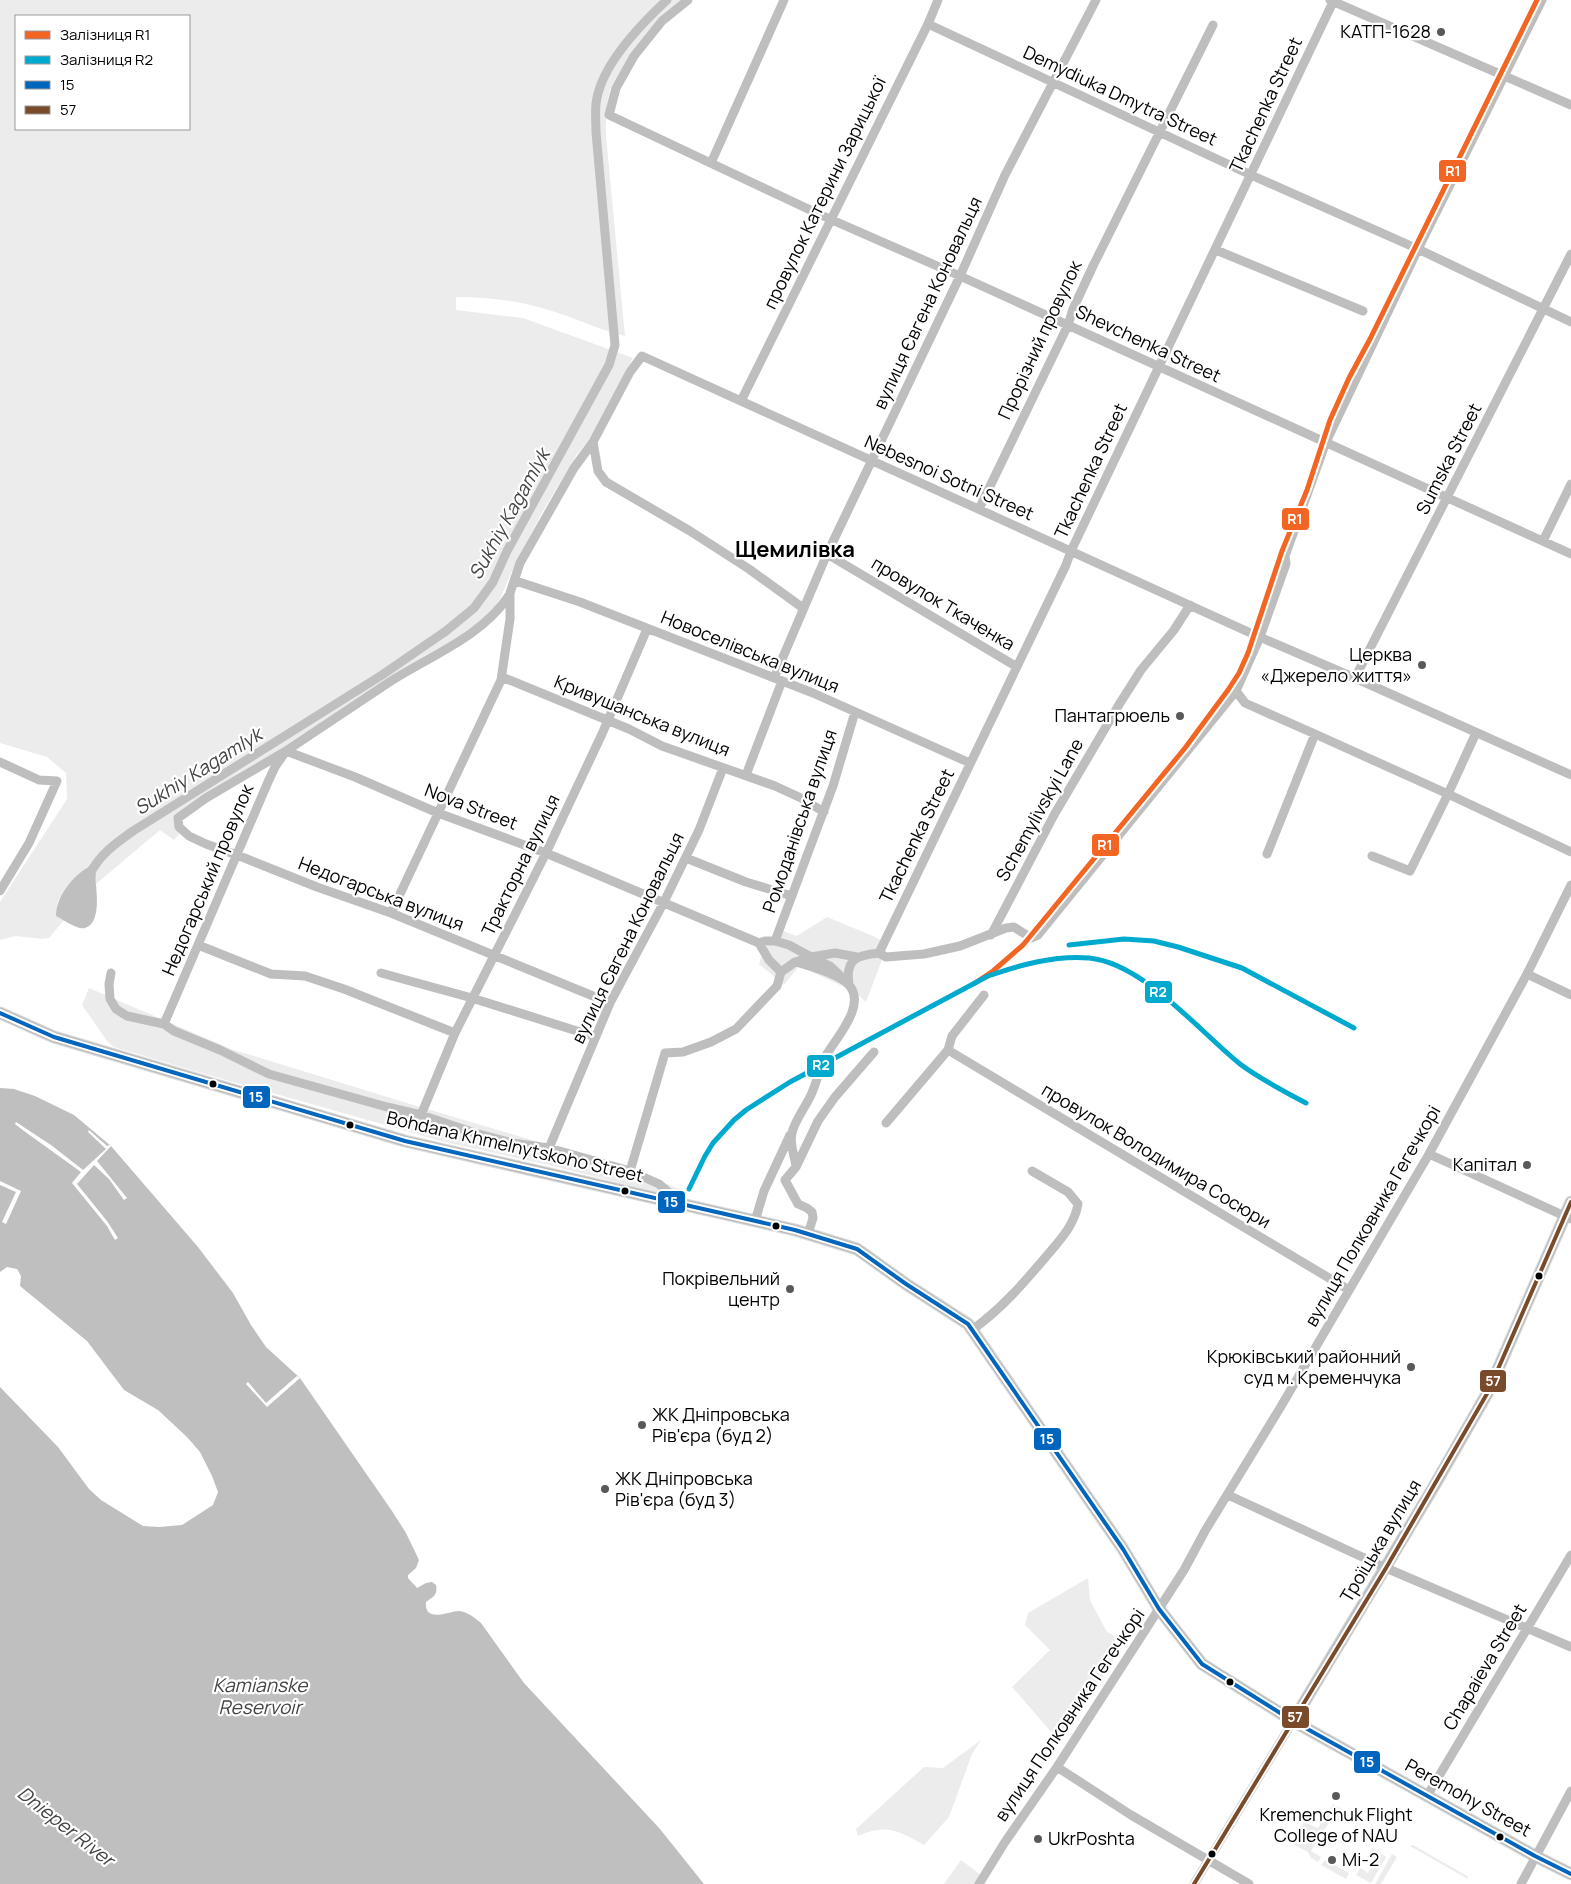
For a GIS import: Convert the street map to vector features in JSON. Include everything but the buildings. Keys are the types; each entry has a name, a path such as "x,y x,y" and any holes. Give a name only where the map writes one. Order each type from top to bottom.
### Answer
{"main road":[{"name":"Bohdana Khmelnytskoho Street","path":"0,1012 54,1037 406,1141 754,1221 808,1234 857,1249 906,1284 968,1324 1123,1549 1159,1609"},
{"name":"Троїцька вулиця","path":"1293,1721 1386,1568 1488,1392 1568,1218 1571,1202"},
{"name":"Peremohy Street","path":"1159,1609 1202,1664 1293,1721 1571,1874"}],"street":[{"name":"Shevchenka Street","path":"688,0 662,21 634,56 616,88 609,116 830,220 960,276 1571,554"},
{"path":"712,164 784,0"},
{"name":"провулок Катерини Зарицької","path":"741,401 928,24 938,0"},
{"name":"вулиця Євгена Коновальця","path":"746,775 803,608 827,554 960,276 1005,175 1096,0"},
{"path":"630,1171 665,1053 683,1052 711,1042 736,1029 777,986 781,972 795,962 835,953 857,957 879,953 886,958 924,954 960,946 1006,928 1014,927 1031,938 1038,935 1236,691 1260,637 1286,564 1285,556 1326,442 1418,249 1542,0"},
{"path":"1331,1 1571,105"},
{"name":"Tkachenka Street","path":"879,953 1066,565 1158,367 1216,250 1331,1"},
{"name":"Demydiuka Dmytra Street","path":"928,24 1251,175 1418,249 1571,322"},
{"name":"Прорізний провулок","path":"979,509 1068,325 1073,309 1093,266 1213,25"},
{"path":"1216,250 1363,311"},
{"name":"Sumska Street","path":"1355,678 1571,254"},
{"name":"Nebesnoi Sotni Street","path":"593,442 630,372 642,356 1260,637 1571,775"},
{"path":"286,751 398,677 471,634 501,608 516,581 520,563 534,537 574,468 593,442"},
{"path":"593,442 598,471 606,482 749,568 803,608"},
{"path":"1543,540 1571,484"},
{"name":"провулок Ткаченка","path":"827,554 1016,667"},
{"name":"Новоселівська вулиця","path":"516,581 580,602 778,680 970,763"},
{"path":"391,913 493,700 502,677 510,619 510,593"},
{"name":"Schemylivskyi Lane","path":"991,935 1054,815 1120,703 1141,670 1174,630 1190,605"},
{"name":"Тракторна вулиця","path":"422,1115 455,1034 546,853 608,721 647,629"},
{"name":"Кривушанська вулиця","path":"502,677 629,729 662,746 746,775 801,798 824,812"},
{"path":"1236,691 1245,703 1448,794 1571,852"},
{"name":"Ромоданівська вулиця","path":"775,941 824,812 855,712"},
{"path":"1372,856 1410,871 1476,733"},
{"path":"1267,854 1315,734"},
{"name":"Nova Street","path":"286,751 355,777 438,813 546,853 759,943"},
{"name":"Недогарська вулиця","path":"286,751 206,798 178,818 179,827 189,836 317,888 391,913 610,1003"},
{"name":"Недогарський провулок","path":"164,1024 268,782 286,751"},
{"path":"0,762 38,780 57,781 29,843 0,891"},
{"name":"вулиця Євгена Коновальця","path":"549,1148 610,1003 700,830 723,768"},
{"path":"686,858 746,882 792,896"},
{"name":"вулиця Полковника Гегечкорі","path":"979,1884 1159,1609 1228,1495 1429,1154 1527,974 1571,884"},
{"path":"781,972 769,960 759,943 775,941 789,945 830,966 849,984"},
{"path":"198,945 271,974 305,976 344,989 455,1034"},
{"path":"754,1221 761,1198 811,1094 825,1058 849,1020 855,1004 849,984 849,968 857,957"},
{"path":"795,962 822,969 849,984"},
{"path":"111,973 109,984 110,1000 116,1009 128,1016 164,1024 174,1031 270,1074 422,1115 512,1143 549,1148 630,1171 659,1184 682,1204"},
{"path":"381,973 472,998 596,1037"},
{"path":"1527,974 1571,995"},
{"path":"886,1124 948,1050 952,1036 984,995"},
{"name":"провулок Володимира Сосюри","path":"948,1050 1349,1290"},
{"path":"785,1180 796,1167 818,1121 835,1097 874,1052"},
{"path":"792,1132 792,1146 796,1167"},
{"path":"1429,1154 1568,1218"},
{"path":"777,1163 798,1204 812,1212 813,1218 808,1234"},
{"path":"972,1330 996,1313 1020,1289 1068,1231 1076,1216 1078,1204 1068,1192 1032,1171"},
{"path":"1228,1495 1386,1568 1571,1647"},
{"name":"Chapaieva Street","path":"1427,1796 1571,1555"},
{"name":"Троїцька вулиця","path":"1194,1884 1293,1721"},
{"path":"1056,1767 1248,1884"},
{"path":"1521,1884 1571,1791"}],"shaded area":[{"path":"0,0 684,0 632,56 615,80 610,90 608,101 606,136 625,336 555,312 518,302 456,297 456,310 523,318 633,358 593,434 576,456 543,511 515,564 500,599 489,615 453,641 404,669 328,720 174,816 180,833 174,840 160,830 96,884 96,871 87,867 69,885 58,901 56,916 64,920 49,938 16,936 0,940 0,902 67,799 66,773 47,757 0,743"},
{"path":"827,917 888,944 866,1002 855,992 799,966 784,985 759,964 762,954 777,929 797,936"},
{"path":"89,988 231,1049 627,1168 684,1191 655,1192 557,1167 445,1142 114,1047 107,1041 82,1005"},
{"path":"1088,1578 1090,1600 1107,1632 1126,1641 1059,1741 1012,1687 1050,1650 1025,1625 1028,1613"},
{"path":"981,1740 972,1754 949,1817 924,1845 900,1833 885,1829 858,1836 856,1829 924,1767 943,1768"},
{"path":"1333,1804 1348,1813 1343,1821 1332,1818 1311,1851 1321,1857 1318,1862 1311,1858 1308,1852 1291,1843 1304,1822 1318,1828"},
{"path":"1413,1845 1467,1876 1468,1879 1410,1846"},
{"path":"1372,1848 1386,1857 1371,1883 1356,1875 1360,1868 1368,1873 1376,1859 1369,1854"},
{"path":"1392,1854 1397,1857 1381,1884 1375,1884"},
{"path":"961,1860 981,1875 975,1884 944,1884"},
{"path":"1325,1860 1349,1873 1346,1879 1321,1865"}],"water":[{"path":"94,865 95,870 97,896 95,916 90,925 82,928 74,926 56,916 57,908 67,886"},
{"name":"Kamianske Reservoir","path":"0,1088 14,1089 35,1096 74,1115 111,1146 198,1247 233,1293 266,1347 300,1378 392,1511 406,1533 419,1560 416,1568 408,1575 408,1578 417,1588 432,1582 436,1585 436,1593 426,1602 426,1609 429,1613 438,1615 459,1611 471,1615 481,1623 524,1683 660,1829 704,1884 0,1884 0,1387 58,1447 89,1489 101,1500 143,1526 182,1525 213,1505 218,1492 200,1452 187,1437 158,1410 124,1390 87,1341 20,1286 21,1276 17,1269 7,1267 0,1272"}],"pier":[{"path":"16,1122 51,1145 83,1170 106,1149 88,1132 89,1130 107,1146 111,1146 97,1161 127,1198 124,1200 109,1179 94,1165 77,1184 107,1221 118,1238 115,1240 107,1226 72,1183 81,1172 24,1131 15,1124"},
{"path":"0,1181 21,1191 6,1224 2,1222 16,1192 0,1185"},
{"path":"297,1376 300,1378 267,1407 246,1384 248,1382 266,1403"}],"waterway":[{"name":"Sukhiy Kagamlyk","path":"90,874 103,855 133,831 382,675 446,631 474,608 493,582 507,551 609,365 615,345 596,132 596,104 599,90 613,61 645,21 667,0"}],"rail line":[{"name":"R1","path":"975,983 993,971 1023,945 1185,748 1239,673 1248,653 1282,551 1307,490 1330,420 1349,378 1537,0"},
{"name":"R2","path":"1069,945 1124,939 1154,941 1178,947 1242,968 1354,1028"},
{"name":"R2","path":"689,1189 713,1143 734,1120 746,1110 790,1082 988,976 1051,959 1089,958 1109,963 1130,972 1169,1000 1240,1064 1264,1080 1306,1103"}],"transit line":[{"name":"15","path":"0,1013 54,1037 405,1141 795,1230 857,1249 906,1284 968,1324 1123,1549 1159,1609 1202,1664 1293,1721 1535,1856 1571,1874"},
{"name":"57","path":"1194,1884 1386,1568 1488,1392 1571,1202"}],"place":[{"name":"КАТП-1628","path":"1441,32"},
{"name":"Церква «Джерело життя»","path":"1422,665"},
{"name":"Пантагрюель","path":"1180,716"},
{"name":"Капітал","path":"1527,1165"},
{"name":"Покрівельний центр","path":"790,1289"},
{"name":"Крюківський районний суд м. Кременчука","path":"1411,1367"},
{"name":"ЖК Дніпровська Рів'єра (буд 2)","path":"642,1425"},
{"name":"ЖК Дніпровська Рів'єра (буд 3)","path":"605,1489"},
{"name":"Kremenchuk Flight College of NAU","path":"1336,1796"},
{"name":"UkrPoshta","path":"1038,1839"},
{"name":"Мі-2","path":"1332,1860"}],"district":[{"name":"Щемилівка","path":"795,549"}],"water label":[{"name":"Dnieper River","path":"66,1826"}]}
